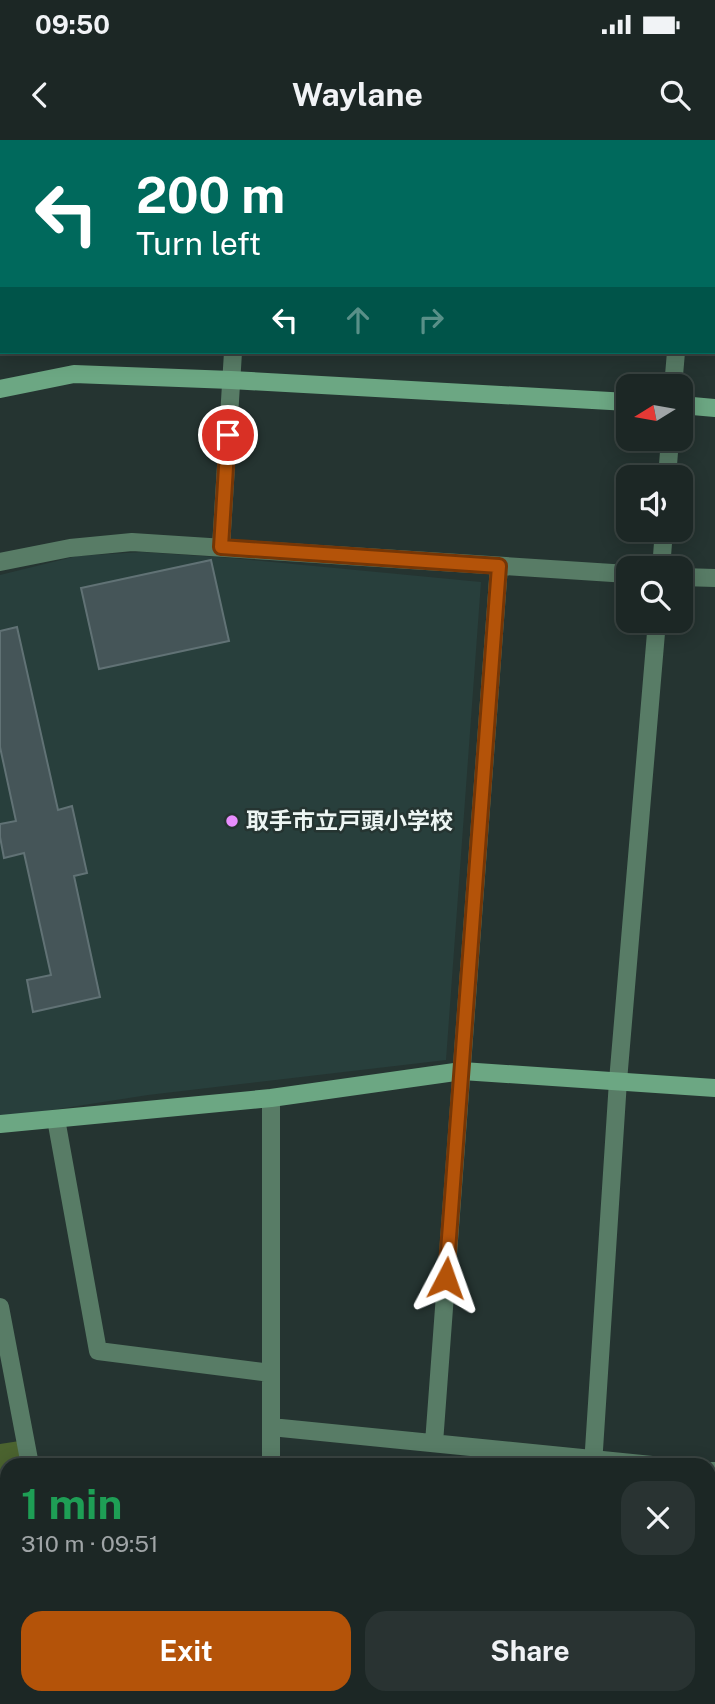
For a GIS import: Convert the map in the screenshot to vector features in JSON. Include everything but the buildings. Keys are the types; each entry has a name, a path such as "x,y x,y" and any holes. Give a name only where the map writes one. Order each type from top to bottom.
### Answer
{"street":[{"path":"221,547 233,354"},
{"path":"674,374 676,354"},
{"path":"0,389 74,374 616,401"},
{"path":"693,406 715,408"},
{"path":"0,562 70,548 132,542 616,573"},
{"path":"434,1443 499,566"},
{"path":"693,577 715,578"},
{"path":"593,1458 618,1081 656,633"},
{"path":"0,1124 271,1098 462,1071 715,1088"},
{"path":"271,1098 271,1458"},
{"path":"56,1119 98,1351 271,1373"},
{"path":"0,1307 29,1458"},
{"path":"271,1427 560,1458"}],"shaded area":[{"name":"取手市立戸頭小学校","path":"142,552 481,582 446,1060 148,1095 0,1118 0,575 77,556"}],"green space":[{"path":"26,1440 29,1458 0,1458 0,1444"}],"place":[{"name":"取手市立戸頭小学校","path":"232,821"}],"route":[{"path":"228,435 221,547 499,566 446,1278"}]}
